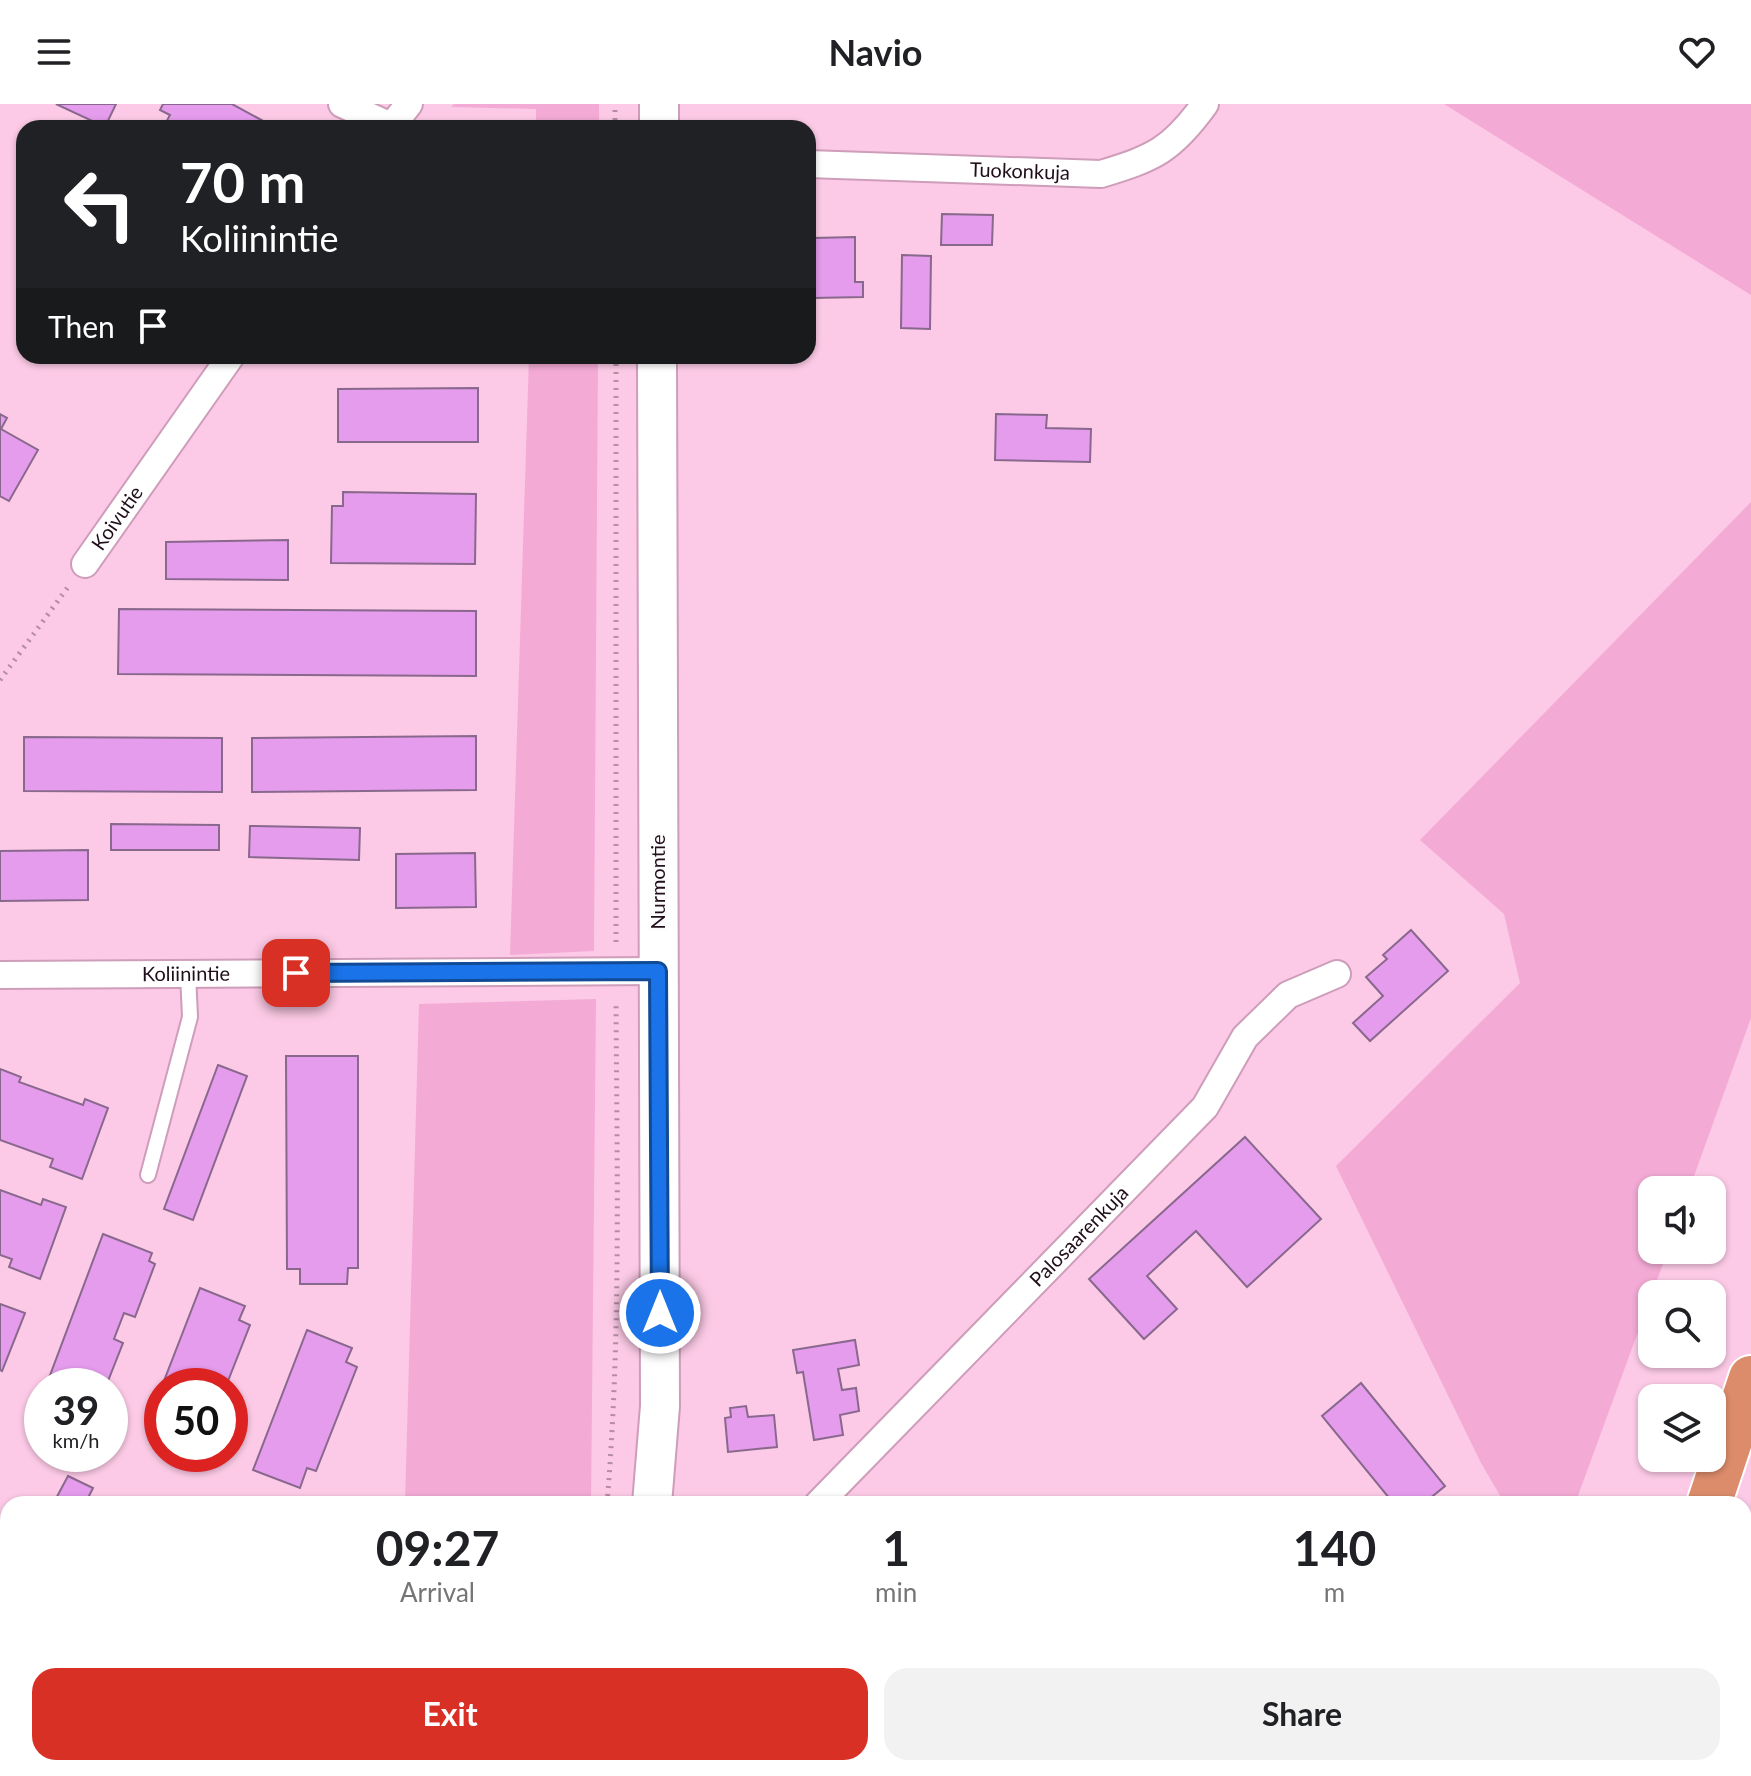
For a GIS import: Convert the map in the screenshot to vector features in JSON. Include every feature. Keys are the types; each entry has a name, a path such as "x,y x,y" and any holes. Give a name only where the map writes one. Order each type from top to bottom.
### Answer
{"highway":[{"path":"1712,1496 1751,1378"}],"main road":[{"name":"Nurmontie","path":"653,1496 660,1406 657,364"}],"street":[{"path":"342,104 376,120"},
{"path":"396,120 409,104"},
{"name":"Tuokonkuja","path":"816,164 1101,174 1146,160 1185,133 1205,104"},
{"name":"Koivutie","path":"85,564 225,364"},
{"name":"Koliinintie","path":"0,975 658,971"},
{"name":"Palosaarenkuja","path":"826,1496 1205,1107 1245,1037 1288,995 1337,974"}],"lane":[{"path":"148,1175 190,1017 188,974"}],"path":[{"path":"608,1496 618,1275 616,364"},
{"name":"Koivutie","path":"0,680 85,564"}],"shaded area":[{"path":"454,104 599,104 599,120 536,120 536,109 451,107"},
{"path":"1444,104 1751,104 1751,295"},
{"path":"529,364 598,364 594,951 510,955"},
{"path":"1751,502 1751,1018 1694,1176 1638,1176 1638,1264 1663,1264 1657,1280 1638,1280 1638,1332 1578,1496 1500,1496 1481,1463 1336,1166 1520,983 1504,914 1420,840"},
{"path":"596,999 591,1496 405,1496 419,1004"}],"building":[{"path":"56,104 116,104 108,120 90,120"},
{"path":"163,104 232,104 261,120 167,120 170,115 160,110"},
{"path":"942,214 993,215 992,245 941,245"},
{"path":"855,237 855,282 863,282 863,297 816,298 816,238"},
{"path":"902,255 931,256 930,329 901,328"},
{"path":"478,388 478,442 338,442 338,389"},
{"path":"0,414 7,418 1,429 38,450 9,501 0,496"},
{"path":"996,414 1047,415 1046,428 1091,429 1090,462 995,460"},
{"path":"343,492 476,494 475,564 331,563 332,506 343,506"},
{"path":"288,540 288,580 166,579 166,542"},
{"path":"119,609 476,611 476,676 118,674"},
{"path":"476,736 476,790 252,792 252,738"},
{"path":"24,737 222,738 222,792 24,791"},
{"path":"111,824 219,825 219,850 111,850"},
{"path":"250,826 360,828 359,860 249,857"},
{"path":"88,850 88,900 0,901 0,851"},
{"path":"475,853 476,907 396,908 396,854"},
{"path":"1411,930 1448,971 1370,1041 1353,1023 1383,996 1366,977 1387,959 1383,955"},
{"path":"286,1056 358,1056 358,1268 348,1268 347,1284 300,1284 300,1269 287,1269"},
{"path":"218,1065 247,1076 193,1220 164,1209"},
{"path":"0,1069 21,1077 19,1082 83,1105 85,1099 108,1108 82,1179 50,1167 53,1159 0,1140"},
{"path":"1245,1137 1321,1219 1247,1287 1196,1231 1147,1276 1177,1309 1144,1339 1089,1279"},
{"path":"0,1190 41,1205 43,1199 66,1207 40,1279 9,1267 12,1259 0,1255"},
{"path":"103,1234 152,1253 149,1261 155,1264 135,1317 124,1313 114,1339 123,1343 113,1368 53,1368"},
{"path":"200,1288 245,1306 239,1320 250,1325 233,1368 169,1368"},
{"path":"0,1304 25,1313 2,1371 0,1370"},
{"path":"307,1330 352,1348 346,1362 357,1367 316,1471 307,1468 300,1488 253,1470"},
{"path":"855,1340 859,1365 838,1369 842,1390 856,1388 859,1411 840,1415 843,1435 814,1440 803,1372 797,1373 793,1350"},
{"path":"1361,1383 1445,1486 1433,1496 1387,1496 1322,1416"},
{"path":"746,1406 748,1417 774,1415 777,1447 728,1452 725,1418 731,1417 730,1408"},
{"path":"68,1476 93,1488 89,1496 57,1496"}],"route":[{"path":"296,973 658,971 660,1313"}]}
